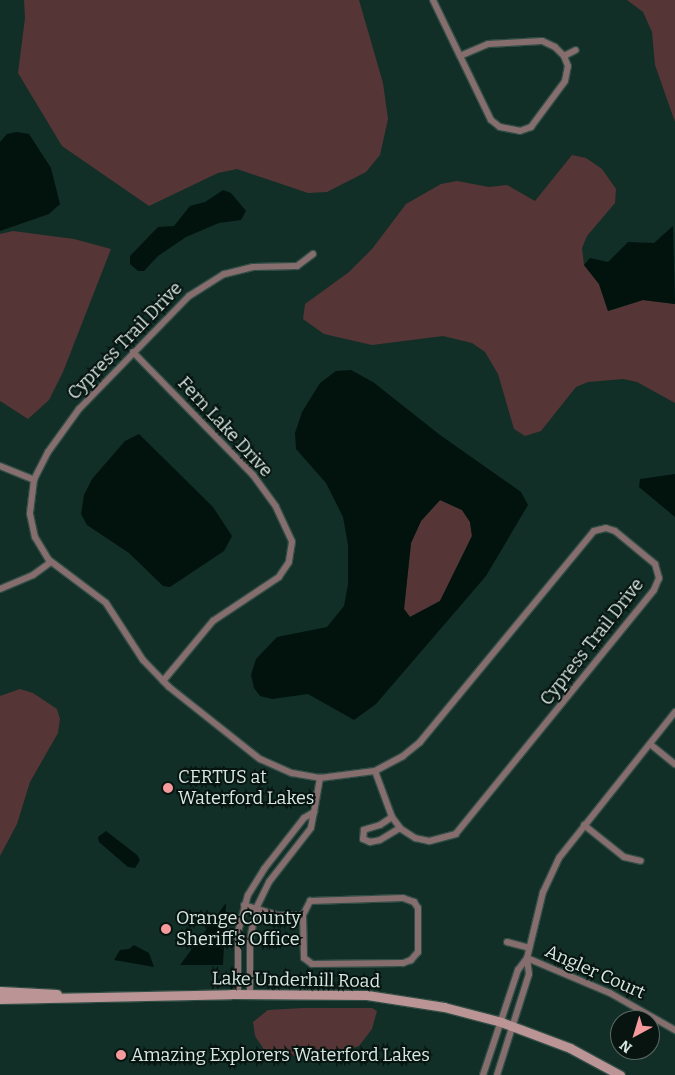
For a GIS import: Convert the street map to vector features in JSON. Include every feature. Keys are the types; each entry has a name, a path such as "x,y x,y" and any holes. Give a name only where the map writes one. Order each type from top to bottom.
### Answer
{"street":[{"path":"433,0 460,56 491,120 500,128 520,132 531,127 565,81 568,66 564,56 555,47 542,41 488,44 460,56"},
{"path":"564,56 576,50"},
{"name":"Cypress Trail Drive","path":"313,254 299,266 246,268 212,279 189,296 84,402 48,452 34,480 29,504 32,526 51,562 106,602 141,656 163,682 260,759 292,773 320,778 347,777 375,771 402,756 429,733 590,533 601,528 615,531 655,564 659,578 654,590 463,828 449,838 433,841 418,839 400,828 392,817 375,771"},
{"name":"Fern Lake Drive","path":"133,352 253,475 278,511 292,542 290,558 281,574 210,623 163,682"},
{"path":"0,466 34,480"},
{"path":"0,589 32,575 51,562"},
{"path":"496,1075 529,973 527,958 529,948 548,878 561,855 675,712"},
{"path":"650,744 675,764"},
{"path":"250,994 250,940 256,909 269,882 313,824 320,778"},
{"path":"238,994 238,932 244,905 258,876 305,817 314,812"},
{"path":"392,817 364,830 363,839 378,840 400,828"},
{"path":"584,825 624,858 641,861"},
{"path":"284,843 294,850"},
{"path":"403,898 414,902 418,908 418,952 411,960 403,963 312,964 304,958 303,915 310,901 403,898"},
{"path":"244,905 276,916 303,915"},
{"path":"507,942 529,948"},
{"path":"483,1075 518,970 527,958"},
{"name":"Angler Court","path":"527,958 610,993 675,1030"},
{"name":"Lake Underhill Road","path":"0,991 77,997"},
{"name":"Lake Underhill Road","path":"0,1000 238,994 367,995 444,1007 512,1025 583,1054 620,1075"}],"shaded area":[{"path":"24,0 359,0 383,83 388,119 380,155 366,172 327,192 308,193 237,169 218,173 149,206 62,146 18,73 25,18"},
{"path":"627,0 675,0 675,122 655,65 652,32 643,12"},
{"path":"17,132 29,134 51,168 60,204 49,214 0,231 0,142 7,134"},
{"path":"572,155 586,158 602,169 616,189 615,203 587,236 582,248 584,265 599,284 608,311 643,300 675,304 675,403 637,382 623,379 588,382 576,387 541,431 525,436 514,429 498,374 485,352 472,343 443,336 372,345 324,334 303,319 305,304 349,272 372,249 406,204 441,184 457,181 489,187 507,185 535,201"},
{"path":"223,190 231,193 246,211 241,220 219,223 186,237 158,256 144,271 138,271 130,264 130,256 158,227 174,226 190,206 205,202"},
{"path":"673,226 675,304 643,300 608,311 599,284 584,265 590,258 608,262 628,242 654,243"},
{"path":"13,231 74,239 111,249 63,372 49,400 28,419 0,401 0,234"},
{"path":"351,370 373,382 440,435 521,492 528,505 486,576 376,704 354,720 308,694 272,699 260,696 254,688 251,675 256,659 277,637 327,627 344,606 348,584 348,545 343,517 326,483 296,449 295,433 302,412 320,383 336,371","holes":["440,500 462,510 470,522 472,536 440,601 410,617 404,609 411,543 421,521"]},
{"path":"139,434 213,507 232,536 224,551 170,587 163,586 129,553 87,525 81,514 84,495 92,479 125,441"},
{"path":"675,474 675,517 639,487 640,479"},
{"path":"440,500 462,510 470,522 472,536 440,601 410,617 404,609 411,543 421,521"},
{"path":"20,689 33,693 57,709 60,719 58,733 30,782 17,824 0,856 0,696"},
{"path":"106,831 137,855 140,860 135,868 128,867 99,842 98,837"},
{"path":"226,903 223,965 180,965"},
{"path":"134,945 149,953 154,967 114,960 120,950 129,949"},
{"path":"372,1008 377,1011 372,1029 359,1046 331,1055 274,1056 265,1051 255,1036 253,1022 268,1010"}],"place":[{"name":"CERTUS at Waterford Lakes","path":"168,788"},
{"name":"Orange County Sheriff's Office","path":"166,929"},
{"name":"Amazing Explorers Waterford Lakes","path":"121,1055"}]}
